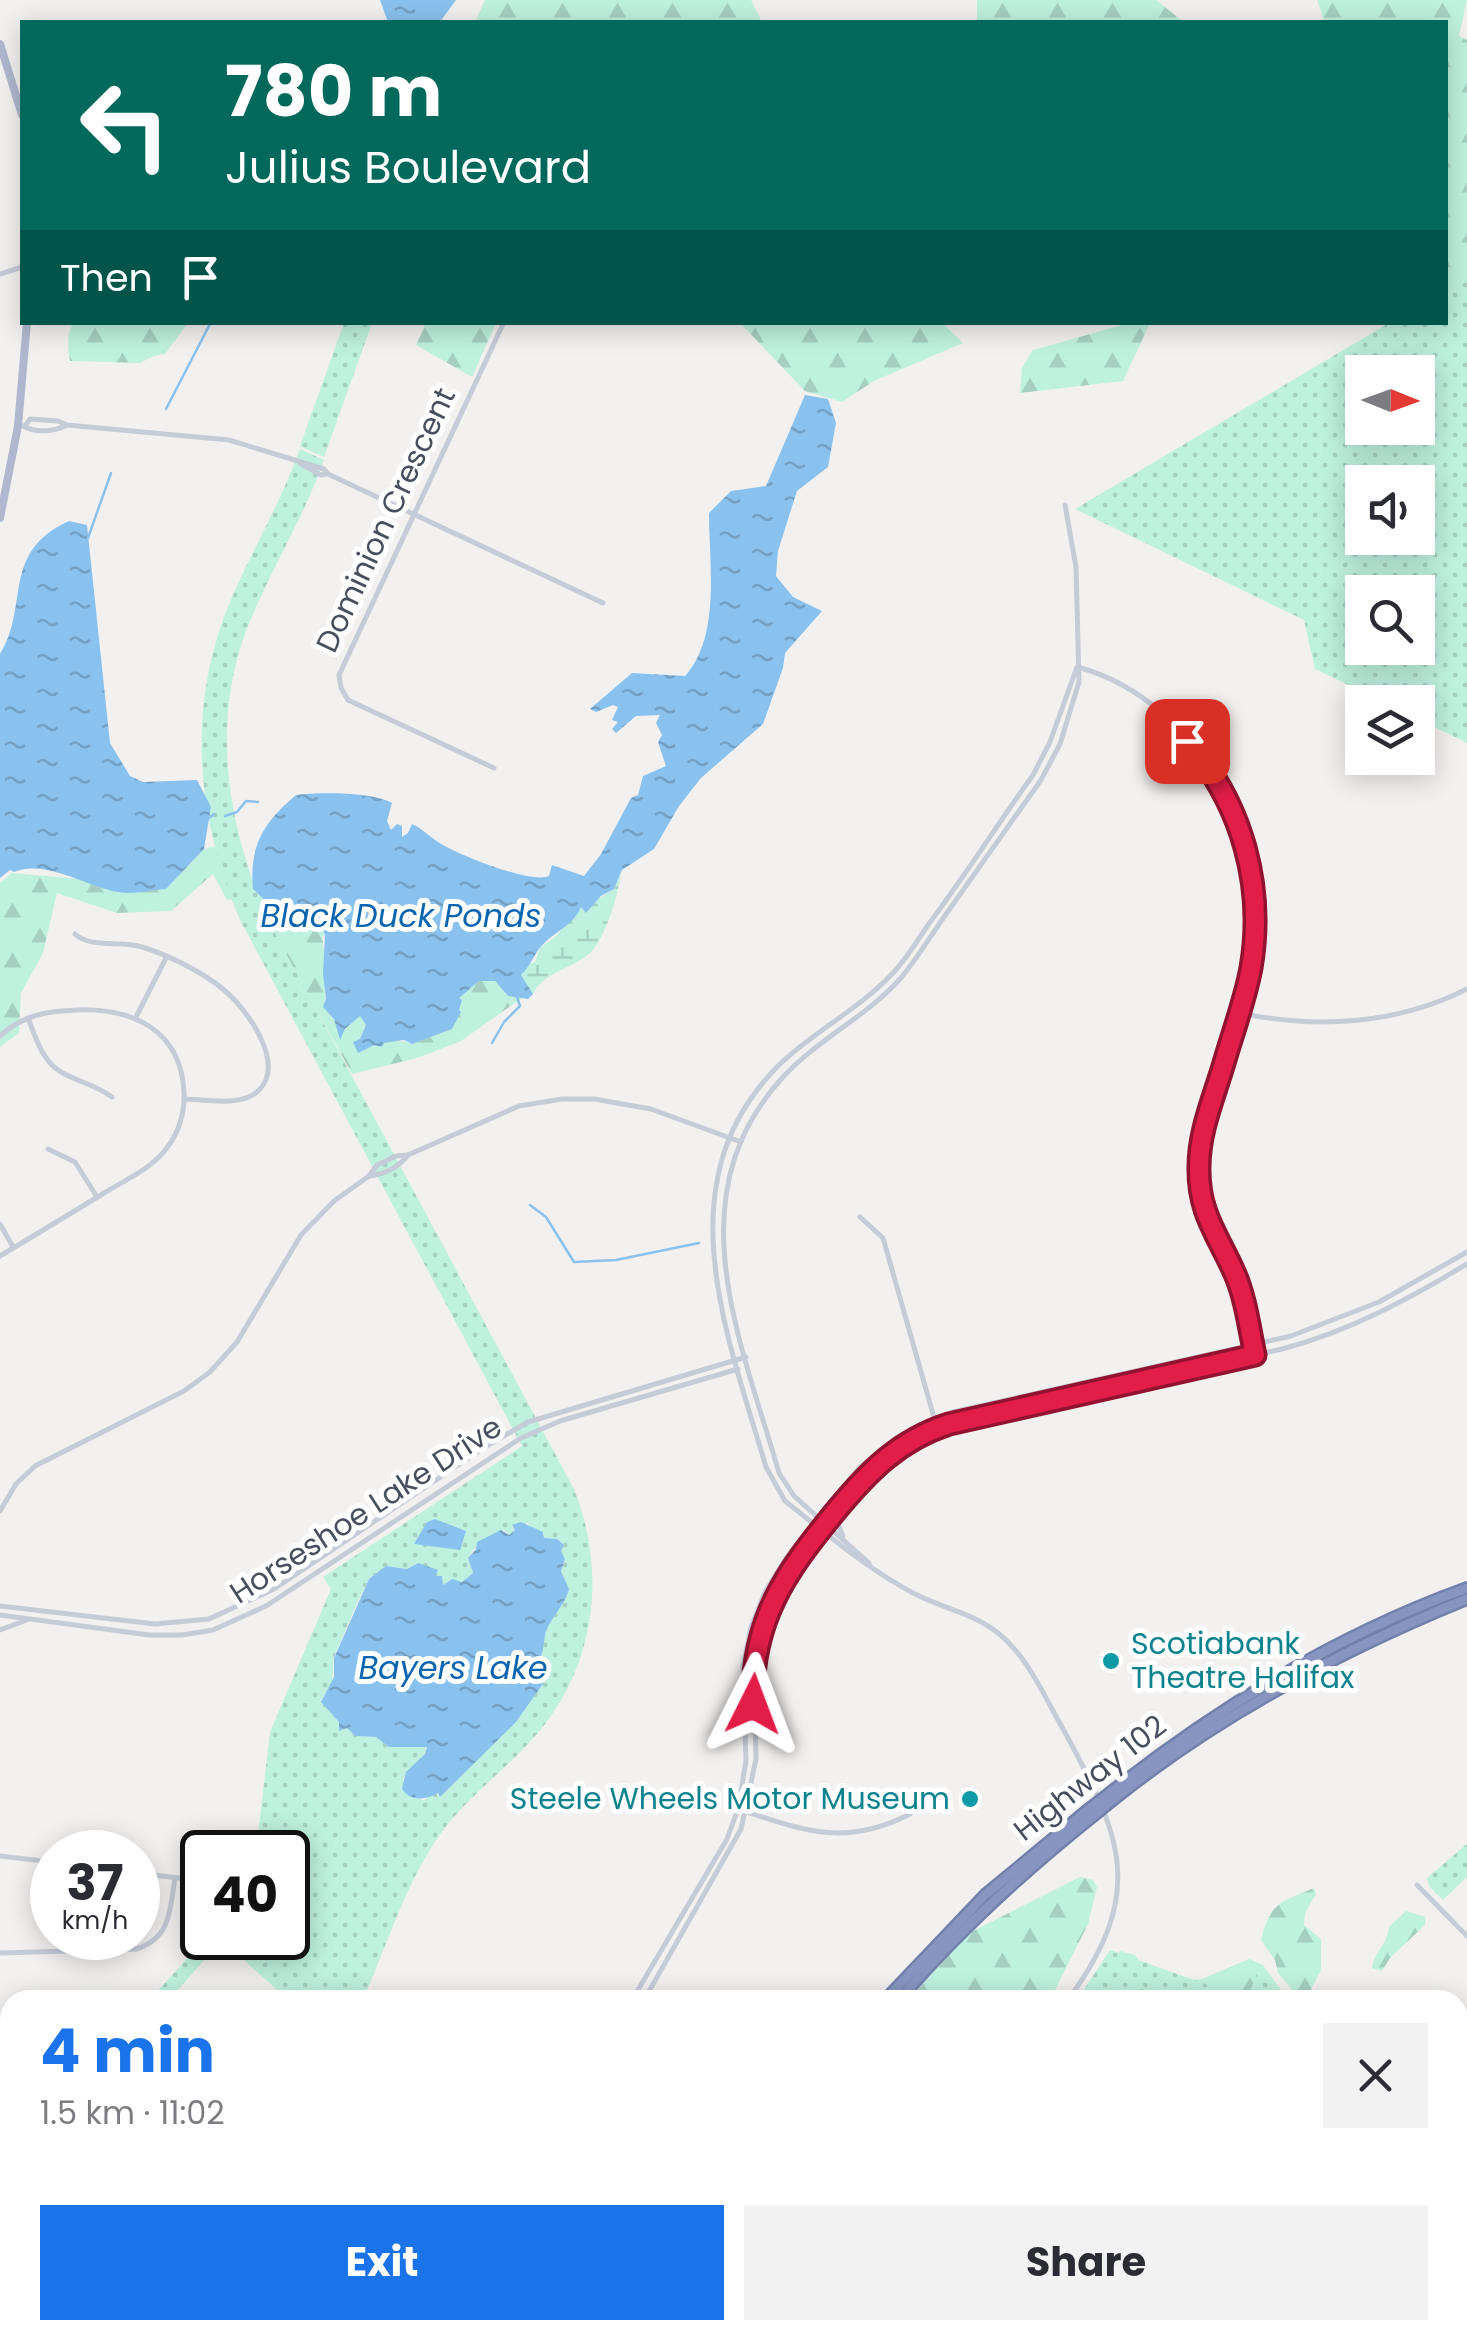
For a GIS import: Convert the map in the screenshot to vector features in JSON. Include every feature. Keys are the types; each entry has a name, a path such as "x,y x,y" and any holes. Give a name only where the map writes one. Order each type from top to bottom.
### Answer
{"highway":[{"name":"Highway 102","path":"1113,1796 1189,1732 1272,1681 1418,1606 1467,1587"},
{"name":"Highway 102","path":"896,1990 986,1895 1152,1768 1280,1688 1404,1625 1467,1599"},
{"name":"Highway 102","path":"907,1990 942,1950 1091,1813"}],"main road":[{"path":"0,44 18,85"},
{"path":"0,518 21,426 27,325"}],"street":[{"name":"Dominion Crescent","path":"494,768 348,700 341,688 340,671 503,325"},
{"path":"21,426 29,430 56,430 67,425 216,438 256,446 316,465 603,602"},
{"path":"874,1568 792,1493 780,1476 729,1295 722,1252 724,1198 741,1142 767,1096 811,1050 864,1013 900,979 1042,780 1073,710 1079,682 1076,567 1065,505"},
{"path":"1076,667 1124,689 1169,722 1207,765 1230,804 1248,858 1255,903 1252,960 1202,1136 1199,1179 1208,1221 1243,1296 1255,1355"},
{"path":"1075,1990 1098,1954 1114,1908 1115,1845 1099,1796 1032,1674 1009,1642 984,1623 916,1594 874,1568 812,1524 785,1501 770,1480 714,1276 711,1238 716,1180 731,1138 759,1090 804,1043 858,1006 894,973 1033,775 1050,742 1076,667"},
{"path":"75,934 90,942 135,945 166,958 229,994 246,1016 269,1063 263,1085 248,1098 184,1099"},
{"path":"136,1018 166,958"},
{"path":"1238,1014 1308,1021 1365,1020 1421,1008 1467,988"},
{"path":"0,1036 28,1018 50,1011 91,1009 136,1018 157,1032 172,1051 182,1078 184,1099 180,1124 162,1154 0,1256"},
{"path":"28,1018 50,1063 112,1097"},
{"path":"0,1510 16,1484 35,1466 184,1391 210,1372 230,1352 298,1240 334,1201 370,1176 400,1165 408,1155 519,1106 562,1100 594,1099 651,1109 741,1142"},
{"path":"48,1149 75,1162 98,1197"},
{"path":"860,1217 883,1238 937,1428"},
{"path":"0,1224 14,1248"},
{"path":"638,1990 727,1839 738,1808 746,1761 742,1685 746,1650 765,1592 818,1516 874,1454 934,1418 1253,1345 1345,1318 1411,1286 1467,1252"},
{"path":"650,1990 727,1859 747,1812 756,1759 752,1682 756,1653 780,1585 796,1559 880,1462 911,1440 937,1428 1321,1337 1372,1318 1467,1264"},
{"name":"Horseshoe Lake Drive","path":"0,1606 176,1624 223,1614 274,1589 523,1424 746,1357"},
{"name":"Horseshoe Lake Drive","path":"0,1616 168,1636 212,1630 266,1606 521,1438 560,1421 749,1366"},
{"path":"1097,1380 1099,1390"},
{"path":"840,1507 837,1522 847,1542"},
{"path":"84,1626 86,1616"},
{"path":"0,1630 30,1619"},
{"path":"746,1650 756,1653"},
{"path":"738,1808 797,1829 836,1834 869,1830 910,1814"},
{"path":"0,1856 30,1859"},
{"path":"160,1876 180,1879"},
{"path":"0,1953 136,1949 148,1945 167,1925 175,1878"},
{"path":"1417,1885 1467,1936"},
{"path":"670,1933 679,1939"}],"green space":[{"path":"485,0 751,0 761,20 476,20"},
{"path":"977,0 1156,0 1181,20 977,20"},
{"path":"1317,0 1467,0 1459,36 1467,40 1467,302 1448,303 1448,20 1324,20"},
{"path":"1467,276 1467,743 1435,727 1435,685 1348,685 1315,669 1304,620 1075,509 1386,325 1448,325 1448,287"},
{"path":"187,325 165,354 140,363 70,361 71,326"},
{"path":"343,325 371,325 324,457 300,446"},
{"path":"425,325 495,325 472,377 416,345"},
{"path":"742,325 944,325 963,343 874,381 842,402 805,391"},
{"path":"1122,325 1149,325 1123,381 1020,393 1022,368 1033,350"},
{"path":"300,449 324,460 237,658 227,734 228,772 242,847 268,920 574,1489 590,1553 590,1617 572,1678 537,1734 441,1833 407,1893 367,1990 277,1990 244,1960 310,1960 310,1830 259,1830 270,1732 331,1589 323,1577 522,1446 240,920 225,881 206,802 202,762 202,722 216,642 230,602","holes":["528,1523 530,1528 544,1533 544,1538 557,1539 564,1545 560,1551 565,1559 561,1571 569,1589 545,1636 539,1661 543,1684 516,1722 440,1796 435,1793 424,1800 410,1797 403,1779 425,1754 426,1747 389,1747 376,1737 355,1736 347,1728 339,1731 339,1722 321,1701 332,1682 334,1657 369,1579 386,1566 407,1569 417,1563 427,1567 442,1585 450,1580 462,1582 473,1573 468,1558 488,1538 504,1530 509,1535 515,1530 512,1526"]},
{"path":"220,845 237,898 227,900 213,874 171,911 117,913 57,893 43,953 21,993 19,1033 0,1047 0,883 12,873 81,879 119,893 166,889 204,849"},
{"path":"621,873 610,916 596,946 544,980 533,994 521,976 535,962 540,948 582,906 614,889"},
{"path":"258,892 269,905 291,903 319,917 325,935 324,1007 339,1031 360,1015 366,1025 360,1039 412,1044 452,1029 459,1010 458,998 479,981 495,981 508,996 522,998 461,1041 417,1058 352,1074 254,897"},
{"path":"1467,1844 1467,1877 1443,1900 1429,1886 1427,1878"},
{"path":"1080,1877 1093,1880 1097,1887 1088,1924 1055,1990 917,1990 969,1933"},
{"path":"1314,1888 1316,1894 1305,1913 1304,1925 1321,1939 1321,1970 1311,1990 1292,1990 1278,1973 1275,1960 1261,1940 1273,1911"},
{"path":"1406,1911 1425,1917 1425,1925 1390,1958 1382,1971 1372,1968 1389,1927"},
{"path":"1110,1950 1222,1990 1142,1989 1084,1990"},
{"path":"1120,1951 1135,1955 1145,1969 1186,1981 1202,1979 1249,1959 1263,1965 1281,1990 1099,1990"},
{"path":"186,1960 204,1960 178,1990 159,1990"},
{"path":"1259,1968 1273,1990 1250,1990"}],"water":[{"path":"380,0 456,0 441,20 387,20"},
{"name":"Black Duck Ponds","path":"805,395 828,399 836,423 828,467 797,491 778,551 776,576 793,597 822,611 785,653 763,724 701,778 654,849 622,870 614,889 601,896 586,913 581,907 573,920 539,949 521,975 533,994 528,999 508,996 495,981 479,981 459,998 461,1012 452,1029 412,1044 404,1040 384,1043 382,1047 374,1045 358,1053 353,1042 360,1039 366,1025 360,1016 345,1029 340,1040 334,1019 323,1007 325,935 319,917 291,903 270,905 253,889 256,847 267,825 296,795 373,797 392,803 387,821 391,830 397,824 402,826 402,837 412,824 452,850 513,873 549,876 552,865 584,876 601,854 631,798 638,795 643,776 666,766 658,742 662,735 656,723 660,715 636,716 616,733 612,729 618,722 612,720 618,707 613,705 596,712 590,709 632,673 685,676 696,660 704,641 710,599 709,513 731,491 766,486"},
{"path":"69,521 87,525 110,743 130,776 143,782 197,780 211,807 204,849 166,889 117,892 39,869 10,870 0,878 0,654 9,636 20,582 33,548"},
{"path":"435,1519 466,1531 460,1550 414,1544 427,1522"},
{"name":"Bayers Lake","path":"521,1522 543,1532 544,1538 557,1539 564,1545 561,1571 569,1589 545,1636 539,1661 543,1684 516,1722 440,1797 438,1793 415,1798 402,1789 406,1772 427,1747 389,1747 376,1737 355,1736 347,1728 339,1731 339,1722 321,1702 334,1677 334,1658 369,1579 386,1566 407,1569 418,1563 438,1570 435,1576 442,1576 443,1585 452,1579 462,1582 473,1573 468,1558 477,1542 501,1530 509,1535 515,1530 512,1525"}],"waterway":[{"path":"166,409 209,325"},
{"path":"88,538 111,473"},
{"path":"225,816 237,812 246,801 258,802"},
{"path":"209,818 214,814"},
{"path":"492,1043 504,1022 520,1006 517,997"},
{"path":"530,1205 546,1217 574,1262 616,1260 699,1243"}],"place":[{"name":"Scotiabank Theatre Halifax","path":"1111,1661"},
{"name":"Steele Wheels Motor Museum","path":"970,1799"}],"route":[{"path":"753,1704 752,1682 760,1636 780,1585 796,1559 848,1496 889,1455 919,1436 949,1424 1255,1355 1243,1296 1205,1213 1199,1170 1202,1136 1250,971 1255,937 1254,892 1245,847 1230,804 1187,741"}]}
